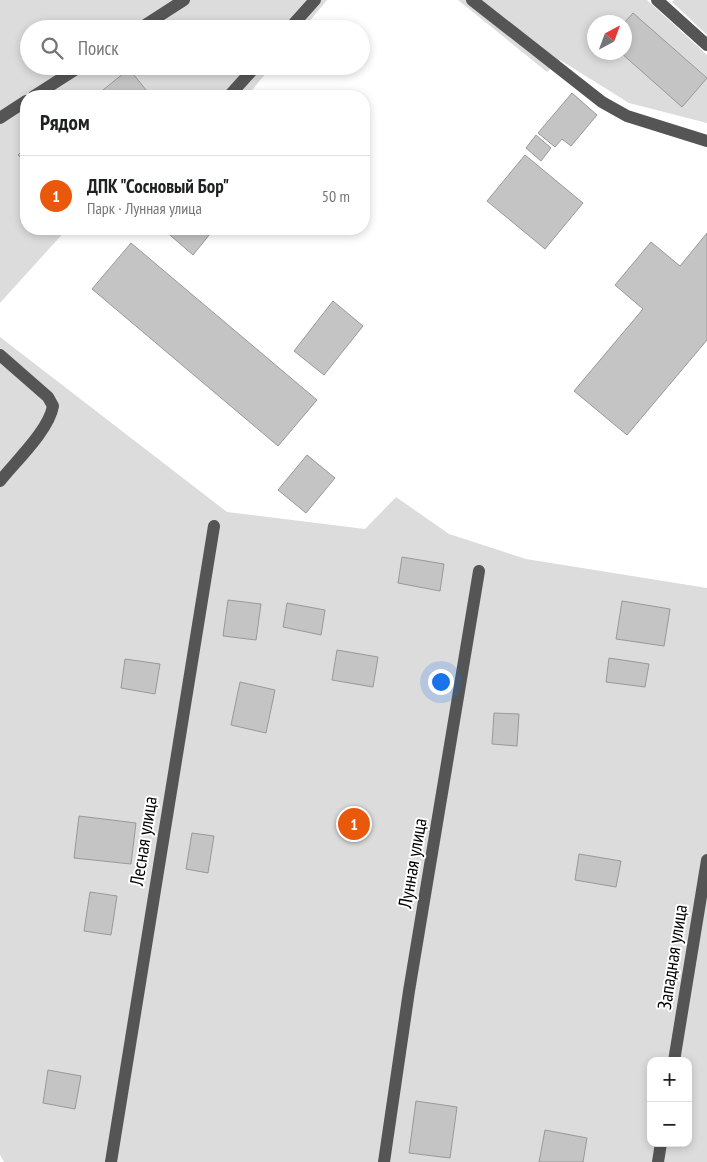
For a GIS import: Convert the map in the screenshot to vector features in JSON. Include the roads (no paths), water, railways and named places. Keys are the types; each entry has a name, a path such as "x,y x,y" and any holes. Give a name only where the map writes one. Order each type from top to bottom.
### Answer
{"street":[{"path":"153,20 184,0"},
{"path":"297,20 315,0"},
{"path":"472,0 602,102 627,116 707,141"},
{"path":"658,0 707,45"},
{"path":"43,90 66,75"},
{"path":"234,90 248,75"},
{"path":"0,118 20,105"},
{"path":"0,355 48,397 53,406 52,414 43,428 0,480"},
{"name":"Лесная улица","path":"111,1162 214,526"},
{"name":"Лунная улица","path":"384,1162 409,991 479,571"},
{"name":"Западная улица","path":"675,1057 707,860"},
{"path":"658,1162 660,1147"}],"place":[{"name":"ДПК \"Сосновый Бор\"","path":"354,824"}]}
